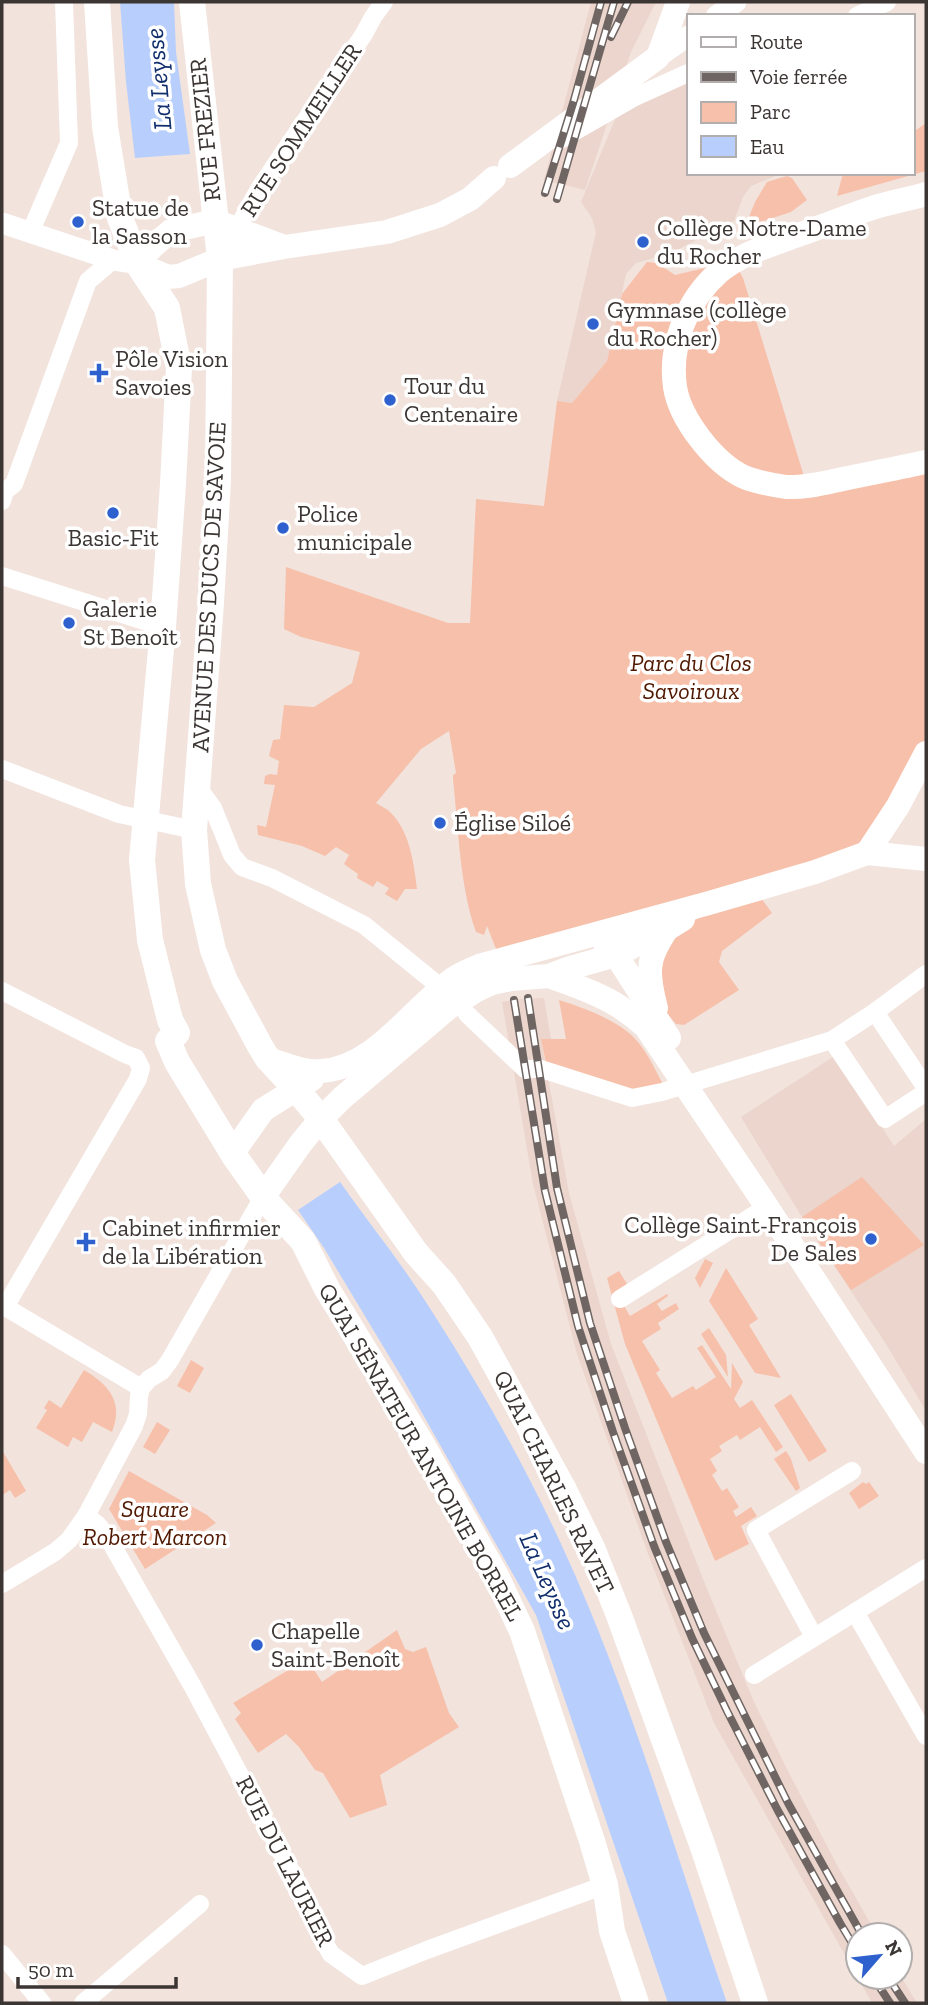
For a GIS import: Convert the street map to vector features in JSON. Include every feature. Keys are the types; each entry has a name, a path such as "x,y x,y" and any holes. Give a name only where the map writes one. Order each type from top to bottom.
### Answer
{"main road":[{"name":"AVENUE DES DUCS DE SAVOIE","path":"97,2 104,127 120,218 138,264 167,308 179,368 163,627 142,860 150,940 170,1020 177,1032 168,1041 177,1062 235,1157 263,1197"},
{"name":"RUE FREZIER","path":"192,2 226,225 220,259"},
{"path":"284,247 226,225 171,231 152,247 138,264 168,277 179,276 220,259 387,232 440,215 470,199 544,140 649,64 677,2"},
{"path":"926,194 876,207 754,251 734,261 718,273 691,308 678,335 674,359 675,388 683,410 707,447 744,477 786,487 807,486 926,462"},
{"name":"AVENUE DES DUCS DE SAVOIE","path":"220,259 218,480 194,831 198,884 213,950 225,981 252,1033 268,1059 321,1119"},
{"path":"867,853 898,806 926,753"},
{"path":"263,1197 321,1119 452,981 466,972 500,959 815,872 867,853 926,859"},
{"path":"235,1157 237,1147 263,1110 324,1071 350,1064 363,1057 381,1054 475,990 511,979 549,976 616,955 667,929 709,903"},
{"path":"653,1025 650,963 655,946 667,929"},
{"path":"594,934 616,955 653,1025 719,1135 926,1452"},
{"path":"549,976 588,990 653,1025"},
{"path":"268,1059 307,1070 324,1071"},
{"name":"QUAI CHARLES RAVET","path":"321,1119 416,1253 444,1284 480,1337 563,1488 593,1550 624,1630 703,1847 755,2003"},
{"name":"QUAI SÉNATEUR ANTOINE BORREL","path":"263,1197 303,1241 327,1289 420,1441 522,1630 592,1841 605,1885 612,1931 636,2003"}],"street":[{"path":"30,233 69,143 64,2"},
{"name":"RUE SOMMEILLER","path":"226,225 259,189 384,2"},
{"path":"719,14 736,2"},
{"path":"861,14 887,2"},
{"path":"649,64 687,37"},
{"path":"508,168 635,97 687,73"},
{"path":"2,223 113,260 138,264"},
{"path":"2,501 5,491 14,484 88,281 113,260"},
{"path":"2,576 163,627"},
{"path":"2,769 107,810 194,831"},
{"path":"197,786 214,808 232,855 242,867 272,878 364,925 433,981"},
{"path":"467,1014 526,1070 538,1068 632,1098 662,1092 832,1040 926,974"},
{"path":"2,991 136,1058 141,1068 138,1079 4,1306 141,1388"},
{"path":"832,1040 885,1119 926,1090 875,1012"},
{"path":"2,1584 62,1547 86,1516 134,1426 141,1388 162,1371 170,1360 263,1197"},
{"path":"620,1299 767,1207"},
{"path":"814,1637 756,1530 852,1471"},
{"name":"RUE DU LAURIER","path":"86,1516 107,1536 193,1687 309,1905 320,1935 331,1954 362,1976 605,1885"},
{"path":"754,1675 926,1568"},
{"path":"855,1612 926,1736"},
{"path":"83,2003 198,1907"},
{"path":"2,1954 42,2003"}],"shaded area":[{"path":"591,2 656,2 631,52 585,190 544,180"},
{"name":"Collège Notre-Dame du Rocher","path":"687,80 687,175 777,175 751,186 743,197 734,221 671,253 636,263 626,274 607,361 572,403 557,401 596,232 592,218 581,202 618,112"},
{"path":"544,998 551,1039 541,1039 569,1193 611,1344 754,1702 837,1865 869,1921 844,1921 844,1953 714,1723 648,1554 577,1354 533,1184 502,1002"},
{"name":"Collège Saint-François De Sales","path":"836,1055 894,1146 926,1119 926,1411 741,1117"},
{"path":"865,1991 910,1991 917,2003 872,2003"}],"green space":[{"path":"926,123 926,171 914,174 914,132"},
{"path":"842,175 912,175 837,196"},
{"path":"787,176 792,178 807,200 791,212 745,227 767,182"},
{"name":"Parc du Clos Savoiroux","path":"734,261 743,278 807,486 926,462 926,753 867,853 500,959 487,926 484,935 476,932 466,896 453,779 456,773 449,731 421,749 376,803 397,820 407,838 412,859 417,889 405,889 397,901 385,894 389,888 377,881 373,887 357,878 358,874 344,864 349,855 336,847 325,856 302,846 258,835 257,825 266,827 275,785 264,784 265,776 277,775 279,761 269,756 273,740 280,739 284,705 314,707 352,683 360,652 301,637 284,629 286,567 448,623 470,623 476,499 544,506 557,401 572,403 607,361 622,294 647,262 657,263 675,275"},
{"path":"761,898 772,913 722,951 719,962 739,990 684,1025 676,1024 664,1010 659,968 676,936 690,923 711,911"},
{"path":"559,1000 601,1016 630,1034 645,1051 663,1084 629,1090 546,1063 541,1039 566,1039"},
{"path":"862,1177 924,1245 851,1290 802,1217"},
{"path":"705,1259 713,1263 700,1288 695,1278"},
{"path":"726,1268 758,1319 749,1325 781,1378 755,1373 709,1301"},
{"path":"619,1271 632,1292 620,1299 630,1316 667,1294 668,1296 657,1304 662,1311 676,1303 679,1309 658,1323 661,1329 642,1341 660,1370 656,1373 672,1398 693,1386 696,1390 716,1377 697,1348 702,1345 731,1389 732,1363 743,1382 734,1399 740,1408 752,1400 783,1447 776,1452 760,1427 740,1440 737,1435 719,1446 722,1451 710,1459 717,1471 712,1475 722,1491 727,1488 739,1507 733,1511 736,1517 751,1507 757,1516 741,1526 749,1544 715,1561 625,1344 607,1278"},
{"path":"709,1328 726,1355 728,1377 701,1334"},
{"path":"191,1360 204,1368 190,1393 177,1386"},
{"path":"84,1370 101,1382 112,1395 115,1421 112,1432 93,1422 82,1442 73,1437 68,1447 36,1428 47,1410 44,1408 49,1400 61,1408"},
{"path":"791,1394 827,1451 809,1462 774,1405"},
{"path":"157,1422 170,1430 155,1454 143,1447"},
{"path":"2,1450 26,1491 15,1498 10,1490 2,1495"},
{"path":"786,1451 800,1488 796,1491 774,1459"},
{"name":"Square Robert Marcon","path":"129,1471 207,1515 216,1523 145,1569 109,1509"},
{"path":"863,1482 869,1482 879,1496 859,1509 849,1493"},
{"path":"397,1630 405,1649 413,1652 426,1647 449,1713 459,1727 380,1775 387,1805 350,1818 323,1773 315,1770 286,1734 258,1753 235,1719 241,1713 233,1703 307,1659 322,1682"}],"water":[{"name":"La Leysse","path":"120,2 174,2 176,52 190,154 135,158"},
{"name":"La Leysse","path":"340,1182 410,1279 459,1354 547,1513 586,1602 630,1715 727,2003 668,2003 536,1615 404,1381 298,1210"}],"railway":[{"path":"545,193 601,2"},
{"path":"557,199 614,2"},
{"path":"611,37 628,2"},
{"path":"528,998 557,1188 590,1323 625,1428 666,1542 704,1633 788,1803 854,1921"},
{"path":"514,1000 545,1191 578,1326 613,1432 654,1546 692,1638 777,1809 844,1930"},
{"path":"882,1991 890,2003"},
{"path":"897,1991 905,2003"}],"place":[{"name":"Statue de la Sasson","path":"78,222"},
{"name":"Collège Notre-Dame du Rocher","path":"643,242"},
{"name":"Gymnase (collège du Rocher)","path":"593,324"},
{"name":"Pôle Vision Savoies","path":"99,373"},
{"name":"Tour du Centenaire","path":"390,400"},
{"name":"Basic-Fit","path":"113,513"},
{"name":"Police municipale","path":"283,528"},
{"name":"Galerie St Benoît","path":"69,623"},
{"name":"Église Siloé","path":"440,823"},
{"name":"Collège Saint-François De Sales","path":"871,1239"},
{"name":"Cabinet infirmier de la Libération","path":"86,1242"},
{"name":"Chapelle Saint-Benoît","path":"257,1645"}]}
